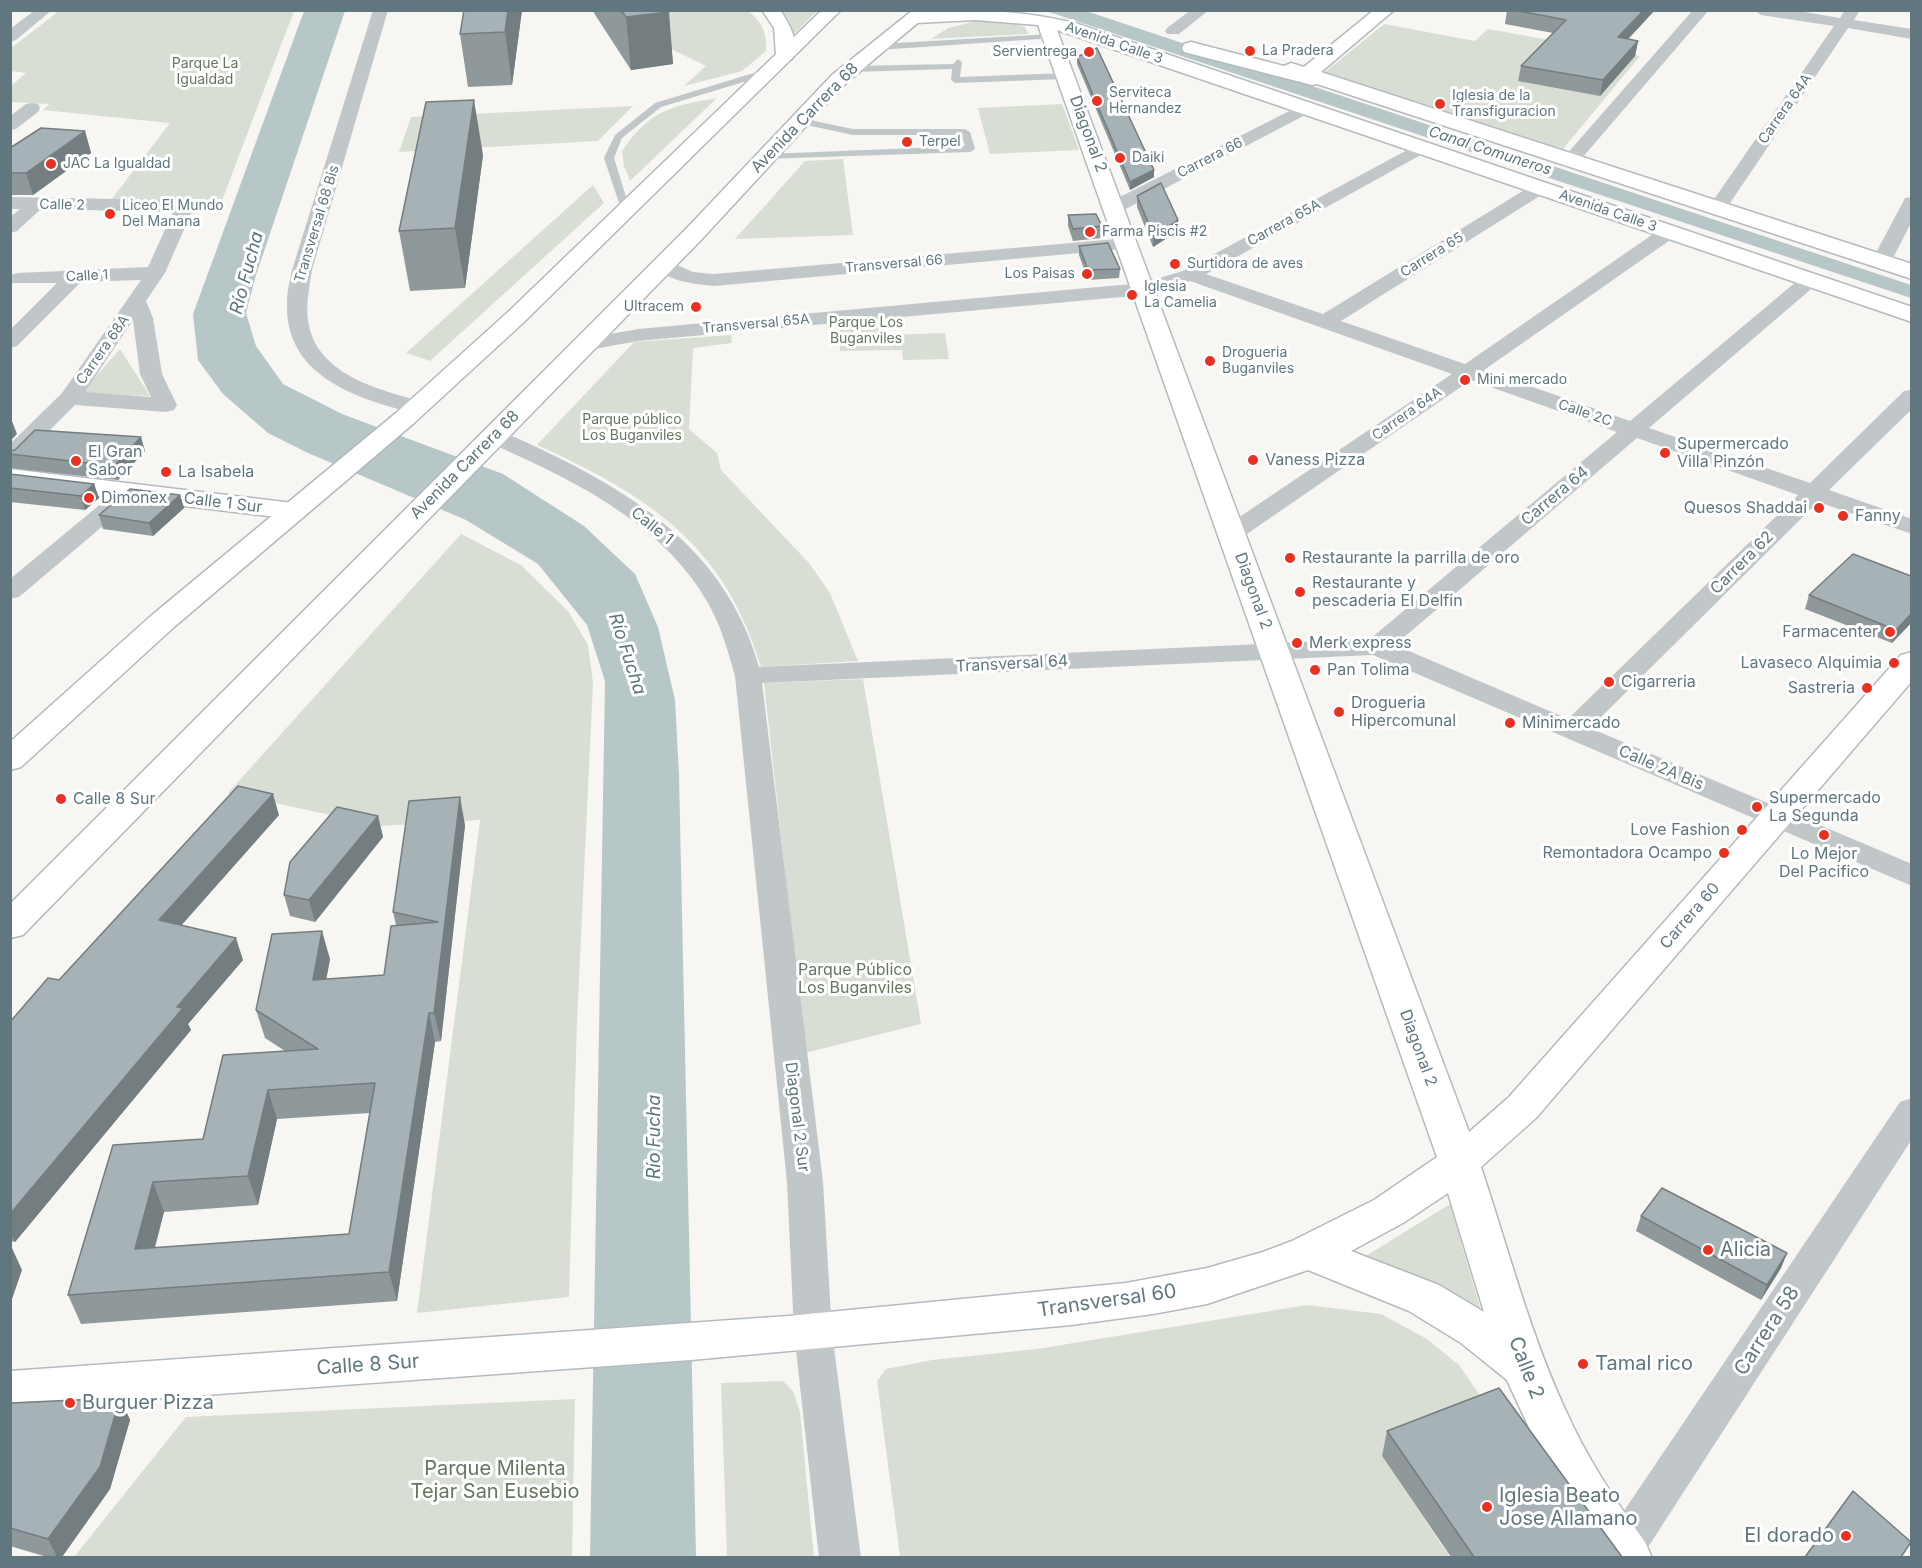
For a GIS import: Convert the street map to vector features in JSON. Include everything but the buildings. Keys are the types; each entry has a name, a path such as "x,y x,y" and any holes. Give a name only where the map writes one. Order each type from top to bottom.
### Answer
{"main road":[{"path":"771,10 783,28 785,55"},
{"path":"15,752 163,621 411,412 626,213 767,72 833,10"},
{"path":"1299,72 1365,10"},
{"path":"1299,72 1386,10"},
{"name":"Avenida Calle 3","path":"921,14 986,14 1168,36 1264,68 1354,90"},
{"name":"Avenida Carrera 68","path":"10,926 663,265 850,69 921,14"},
{"name":"Avenida Calle 3","path":"1052,22 1911,315"},
{"name":"Diagonal 2","path":"1052,22 1066,76 1460,1162"},
{"name":"Avenida Calle 3","path":"1168,36 1238,77 1305,108"},
{"name":"Avenida Calle 3","path":"1299,72 1911,272"},
{"name":"Calle 1 Sur","path":"10,477 293,511"},
{"name":"Carrera 60","path":"1460,1162 1522,1108 1777,818 1911,661"},
{"name":"Transversal 60","path":"725,1339 1065,1308 1158,1296 1234,1279 1307,1252 1391,1211 1417,1196 1460,1162"},
{"name":"Calle 2","path":"1460,1162 1506,1315 1525,1368 1559,1447 1584,1492 1625,1554"},
{"path":"1307,1252 1424,1298 1476,1330 1525,1368"},
{"name":"Calle 8 Sur","path":"10,1390 725,1339"}],"street":[{"path":"14,31 45,10"},
{"name":"Transversal 68 Bis","path":"381,10 298,284 295,308 303,339 309,353 319,364 334,377 411,412"},
{"path":"1168,36 1202,10"},
{"path":"1571,160 1701,10"},
{"path":"1761,10 1849,17 1911,34"},
{"name":"Carrera 64A","path":"1717,208 1849,17"},
{"path":"10,107 32,108 10,125"},
{"name":"Carrera 66","path":"1114,207 1305,108"},
{"name":"Carrera 65A","path":"1144,289 1190,275 1420,148"},
{"name":"Carrera 65","path":"1325,322 1540,188"},
{"path":"1881,262 1911,202"},
{"name":"Calle 2","path":"10,203 178,207 183,211 155,273"},
{"path":"10,227 35,205"},
{"name":"Carrera 64A","path":"1232,533 1669,232"},
{"name":"Transversal 66","path":"663,265 689,277 714,280 1128,244"},
{"path":"137,302 155,273"},
{"name":"Calle 1","path":"18,279 155,273"},
{"name":"Calle 2C","path":"1190,275 1911,527"},
{"path":"10,342 75,277"},
{"name":"Carrera 64","path":"1377,647 1810,280"},
{"name":"Transversal 65A","path":"583,345 638,335 1144,289"},
{"name":"Carrera 68A","path":"10,457 70,399 137,302"},
{"name":"Carrera 68A","path":"70,399 165,405 151,375 143,318 137,302"},
{"name":"Carrera 62","path":"1572,730 1911,396"},
{"name":"Calle 1","path":"484,445 579,476 644,517 661,531 701,574 723,610 738,640 748,676"},
{"path":"10,592 130,491"},
{"path":"1275,652 1377,647"},
{"name":"Calle 2A Bis","path":"1377,647 1911,876"},
{"name":"Transversal 64","path":"748,676 1275,652"},
{"name":"Diagonal 2 Sur","path":"748,676 783,1008 805,1182 813,1332 840,1557"},
{"name":"Carrera 58","path":"1625,1554 1911,1111"}],"lane":[{"path":"879,46 960,42 1052,22"},
{"path":"959,52 960,42"},
{"path":"850,69 957,64 955,80 1066,76"},
{"path":"626,213 609,158 618,138 639,118 658,105 767,72"},
{"path":"766,157 893,150 970,149 965,132 890,135 835,130 800,121"}],"green space":[{"name":"Parque La Igualdad","path":"59,11 294,11 221,203 111,200 170,123 43,110 49,104 11,102 11,86 26,73 11,71 11,48"},
{"path":"646,11 748,11 763,28 766,51 742,71 684,86 706,66 667,47"},
{"path":"778,11 817,11 794,34"},
{"path":"976,21 1003,21 1025,27 1028,34 931,39 948,28"},
{"path":"1384,24 1475,41 1488,29 1640,56 1563,149 1325,72"},
{"path":"717,98 630,181 624,166 622,151 642,127 652,118 674,107"},
{"path":"1062,104 1079,150 990,154 978,108"},
{"path":"633,106 598,141 399,152 411,117"},
{"path":"843,159 853,235 735,239 805,161"},
{"path":"593,185 604,203 430,361 406,353"},
{"name":"Parque Los Buganviles","path":"885,311 886,335 945,333 949,359 903,360 902,350 840,351 839,314"},
{"name":"Parque público Los Buganviles","path":"731,335 732,343 693,348 689,429 717,453 721,470 809,563 830,593 858,661 761,667 745,624 726,588 703,556 677,529 647,505 614,484 537,445 634,342"},
{"path":"120,349 150,396 81,393"},
{"path":"461,534 521,565 568,611 588,645 593,683 577,1021 569,1297 417,1313 480,820 382,826 228,793"},
{"name":"Parque Público Los Buganviles","path":"863,679 921,1024 805,1053 764,683"},
{"path":"1450,1204 1484,1321 1361,1259"},
{"path":"1307,1305 1381,1314 1427,1339 1459,1365 1492,1413 1382,1456 1450,1557 900,1557 877,1381 886,1369 932,1360 1037,1349"},
{"path":"783,1381 793,1391 800,1412 814,1557 727,1557 721,1383"},
{"name":"Parque Milenta Tejar San Eusebio","path":"575,1399 572,1557 74,1557 186,1417"}],"water":[{"name":"Río Fucha","path":"304,11 345,11 256,275 246,313 256,346 283,384 342,414 503,474 584,526 635,574 658,627 675,700 679,775 696,1557 590,1557 605,681 587,625 538,564 466,520 308,453 268,433 223,394 198,360 193,314"},
{"name":"Canal Comuneros","path":"1046,11 1086,11 1911,285 1911,298"}],"place":[{"name":"La Pradera","path":"1250,51"},
{"name":"Servientrega","path":"1089,52"},
{"name":"Serviteca Hernandez","path":"1097,101"},
{"name":"Iglesia de la Transfiguracion","path":"1440,104"},
{"name":"Terpel","path":"907,142"},
{"name":"Daiki","path":"1120,158"},
{"name":"JAC La Igualdad","path":"51,164"},
{"name":"Liceo El Mundo Del Manana","path":"110,214"},
{"name":"Farma Piscis #2","path":"1090,232"},
{"name":"Surtidora de aves","path":"1175,264"},
{"name":"Los Paisas","path":"1087,274"},
{"name":"Iglesia La Camelia","path":"1132,295"},
{"name":"Ultracem","path":"696,307"},
{"name":"Drogueria Buganviles","path":"1210,361"},
{"name":"Mini mercado","path":"1465,380"},
{"name":"Supermercado Villa Pinzón","path":"1665,453"},
{"name":"Vaness Pizza","path":"1253,460"},
{"name":"El Gran Sabor","path":"76,461"},
{"name":"La Isabela","path":"166,472"},
{"name":"Dimonex","path":"89,498"},
{"name":"Quesos Shaddai","path":"1819,508"},
{"name":"Fanny","path":"1843,516"},
{"name":"Restaurante la parrilla de oro","path":"1290,558"},
{"name":"Restaurante y pescaderia El Delfin","path":"1300,592"},
{"name":"Farmacenter","path":"1890,632"},
{"name":"Merk express","path":"1297,643"},
{"name":"Lavaseco Alquimia","path":"1894,663"},
{"name":"Pan Tolima","path":"1315,670"},
{"name":"Cigarreria","path":"1609,682"},
{"name":"Sastreria","path":"1867,688"},
{"name":"Drogueria Hipercomunal","path":"1339,712"},
{"name":"Minimercado","path":"1510,723"},
{"name":"Calle 8 Sur","path":"61,799"},
{"name":"Supermercado La Segunda","path":"1757,807"},
{"name":"Love Fashion","path":"1742,830"},
{"name":"Lo Mejor Del Pacifico","path":"1824,835"},
{"name":"Remontadora Ocampo","path":"1724,853"},
{"name":"Alicia","path":"1708,1250"},
{"name":"Tamal rico","path":"1583,1364"},
{"name":"Burguer Pizza","path":"70,1403"},
{"name":"Iglesia Beato Jose Allamano","path":"1487,1507"},
{"name":"El dorado","path":"1846,1536"}]}
